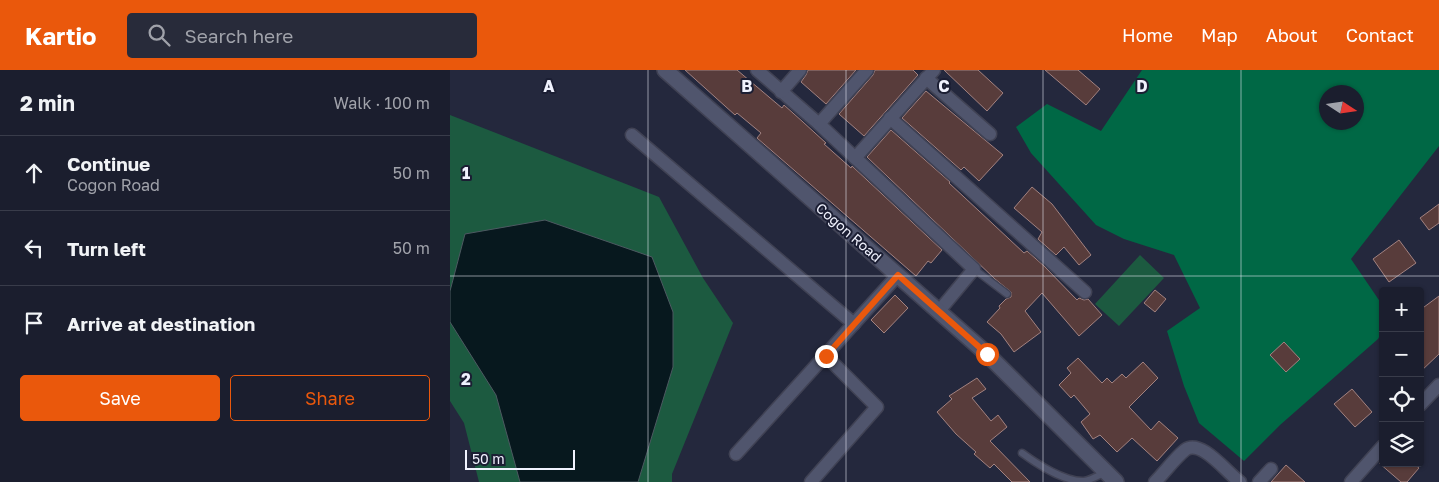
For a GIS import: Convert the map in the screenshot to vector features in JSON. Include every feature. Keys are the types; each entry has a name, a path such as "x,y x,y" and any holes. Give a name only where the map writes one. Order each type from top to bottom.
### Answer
{"street":[{"name":"Cogon Road","path":"665,70 987,354 1111,477"},
{"path":"757,70 819,124 974,269 939,311"},
{"path":"781,92 800,70"},
{"path":"819,124 867,70"},
{"path":"856,158 930,74 990,134"},
{"path":"890,118 1085,292"},
{"path":"632,135 854,324"},
{"path":"736,454 898,275"},
{"path":"811,482 877,407 826,356"},
{"path":"1424,401 1439,385"},
{"path":"1155,482 1187,449 1196,447 1208,452 1240,482"},
{"path":"1351,482 1379,450"},
{"path":"1258,482 1271,468"}],"lane":[{"path":"974,269 1008,294"},
{"path":"1022,453 1048,471 1073,482 1111,477"}],"green space":[{"path":"1142,70 1439,70 1439,146 1351,259 1379,300 1379,337 1280,425 1244,461 1199,423 1184,386 1167,331 1200,308 1174,255 1124,239 1096,225 1031,153 1016,127 1047,104 1101,131"},
{"path":"450,115 659,197 703,278 733,323 672,474 672,482 479,482 464,423 450,401"},
{"path":"1140,255 1164,278 1119,326 1095,304"}],"shaded area":[{"path":"545,220 652,257 673,312 673,367 638,482 520,482 496,395 450,322 450,291 465,234"}],"building":[{"path":"685,70 737,70 782,108 784,105 826,143 824,144 851,168 852,166 942,250 931,263 928,261 916,276 757,138 761,133 737,113 735,115"},
{"path":"808,70 856,70 826,104 801,82"},
{"path":"875,70 913,70 918,75 864,136 839,114 873,75"},
{"path":"944,70 978,70 1003,93 987,111"},
{"path":"1045,70 1078,70 1100,89 1086,105"},
{"path":"926,91 1003,155 979,181 964,167 961,170 902,118"},
{"path":"891,130 950,182 1024,253 1027,251 1044,266 1077,300 1079,298 1088,299 1102,315 1079,336 1042,293 1025,311 1041,332 1014,352 1001,334 987,322 1000,308 999,306 1011,297 1011,292 867,157"},
{"path":"1032,187 1052,204 1091,255 1079,265 1064,247 1056,255 1038,239 1042,232 1014,208"},
{"path":"1439,204 1439,223 1429,230 1420,218"},
{"path":"1399,240 1416,263 1389,282 1373,259"},
{"path":"1155,290 1166,299 1155,312 1144,303"},
{"path":"895,295 908,308 884,333 871,320"},
{"path":"1439,296 1439,354 1424,368 1424,332 1424,307"},
{"path":"1284,342 1300,359 1286,372 1270,355"},
{"path":"1078,358 1102,383 1107,378 1112,383 1122,374 1126,378 1143,362 1158,378 1129,407 1151,430 1159,421 1178,438 1157,461 1132,438 1117,452 1100,435 1093,439 1081,422 1090,414 1074,395 1071,398 1059,385 1071,373 1067,368"},
{"path":"977,378 986,389 972,398 991,421 998,415 1007,427 990,441 1030,482 1012,482 994,464 990,468 974,454 976,452 956,434 937,412 952,399 949,396"},
{"path":"1352,389 1372,412 1355,427 1334,404"},
{"path":"1286,465 1305,482 1271,482"},
{"path":"1384,467 1419,468 1407,482 1401,482"}],"route":[{"path":"826,356 898,275 987,354"}]}
